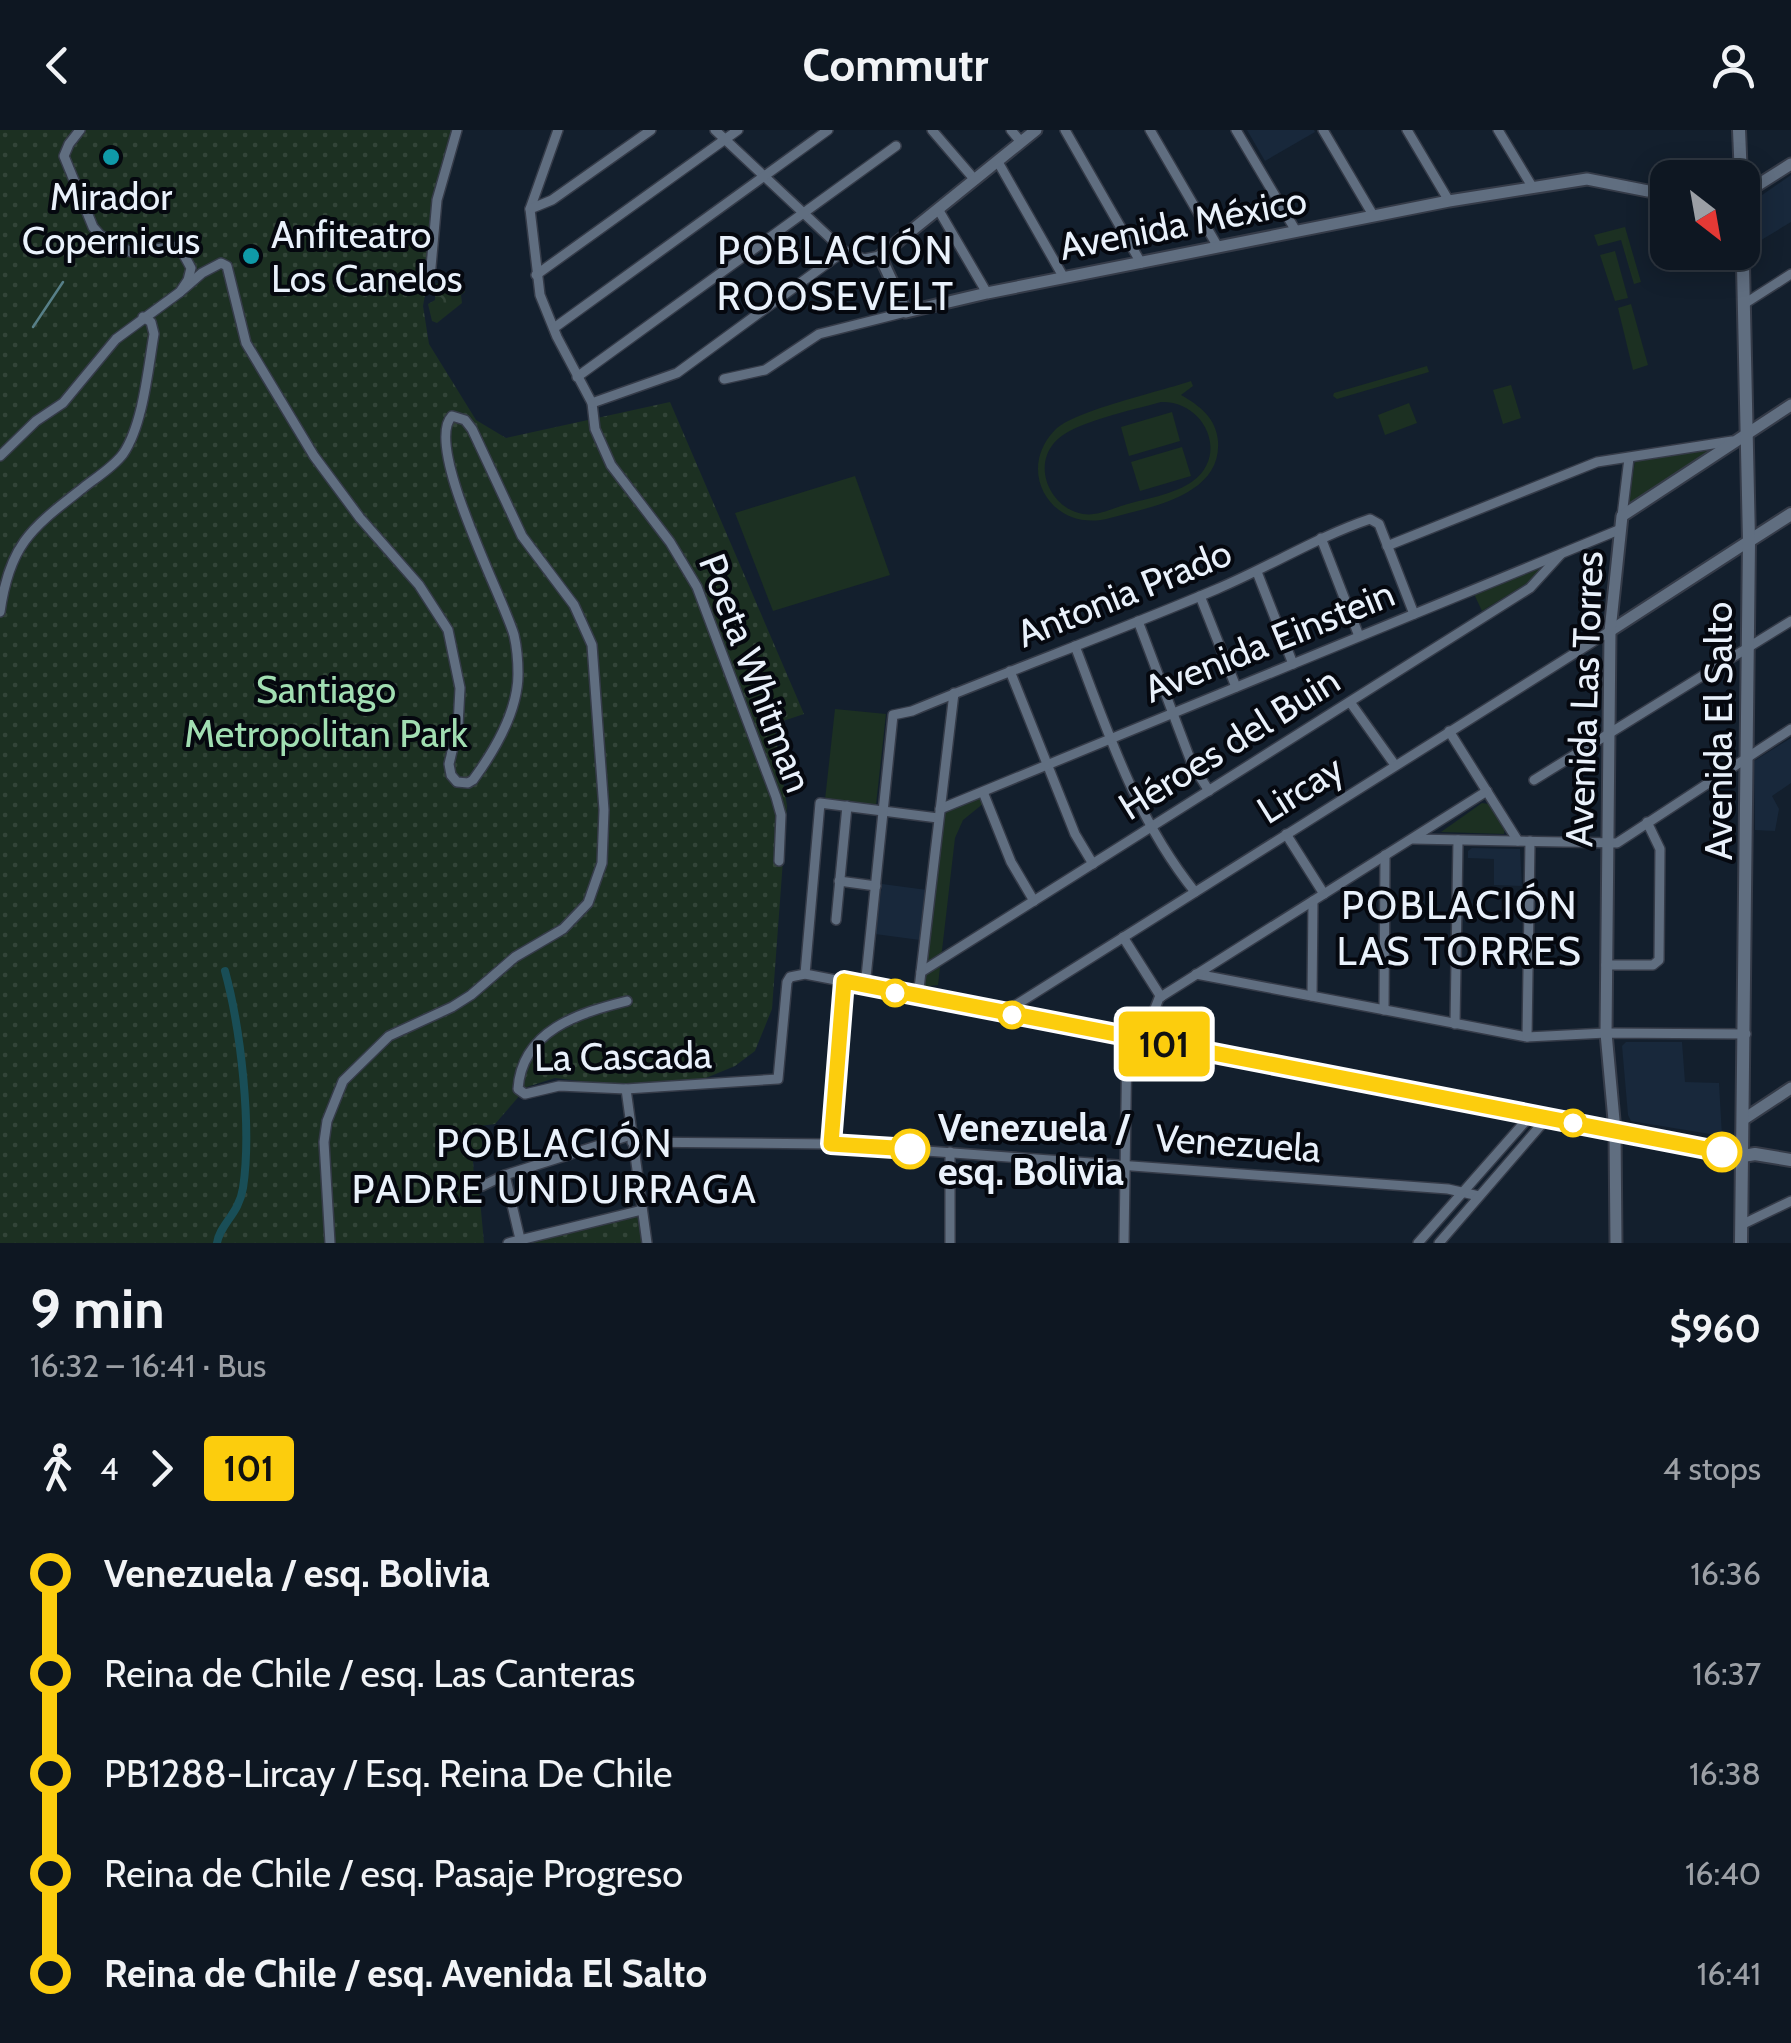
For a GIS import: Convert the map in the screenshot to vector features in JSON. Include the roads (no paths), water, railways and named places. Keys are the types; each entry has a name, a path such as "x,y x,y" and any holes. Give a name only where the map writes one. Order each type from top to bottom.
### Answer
{"main road":[{"path":"1737,160 1739,130"},
{"name":"Avenida El Salto","path":"1741,1243 1749,541 1742,436 1743,270"},
{"name":"Lircay","path":"1749,541 1791,514"},
{"path":"1743,1156 1791,1160"}],"street":[{"path":"80,130 64,156 94,227 100,235 131,252 180,246 191,268 188,280 177,294"},
{"path":"430,278 437,200 456,130"},
{"name":"Poeta Whitman","path":"558,130 530,209 536,274 554,328 592,403 596,429 611,465 684,562 708,612 776,797 781,815 779,861"},
{"path":"530,209 552,200 651,130"},
{"path":"715,130 844,250 864,260 880,256 1036,130"},
{"path":"536,274 738,130"},
{"path":"554,328 828,130"},
{"path":"932,130 975,180"},
{"path":"1011,130 1022,142"},
{"path":"1065,130 1141,264"},
{"path":"1150,130 1218,247"},
{"path":"1236,130 1296,231"},
{"path":"1323,130 1373,215"},
{"path":"1407,130 1449,201"},
{"path":"1498,130 1532,188"},
{"path":"577,377 896,146"},
{"path":"998,162 1064,278"},
{"path":"1760,184 1791,164"},
{"name":"Avenida México","path":"724,379 765,370 818,334 987,293 1373,215 1532,188 1594,179 1650,191"},
{"path":"938,210 987,293"},
{"path":"592,403 677,372 844,250"},
{"path":"880,256 906,312"},
{"path":"0,456 36,420 63,403 116,339 202,273 222,263 227,266 246,343 314,456 442,619 453,646 460,688 458,726 449,764 457,782 468,784 473,780 501,734 513,707 518,675 513,633 465,518 448,449 445,429 449,418 459,417 472,429 522,536 582,619 595,661 604,847 593,891 588,903 563,929 515,957 452,1007 389,1036 343,1081 330,1111 324,1142 330,1243"},
{"path":"1744,304 1791,274"},
{"path":"0,612 8,572 29,533 47,514 114,463 130,440 154,334 151,322 142,317"},
{"name":"Avenida Einstein","path":"939,814 1048,764 1561,554 1621,523 1791,405"},
{"path":"1414,614 1387,546 1597,462 1742,436"},
{"name":"Avenida Las Torres","path":"1616,1243 1615,1131 1606,1033 1610,631 1629,458"},
{"name":"Antonia Prado","path":"883,810 893,714 912,711 1200,596 1321,538 1375,519 1387,546"},
{"path":"1321,538 1359,636"},
{"name":"Lircay","path":"1002,1014 1749,541"},
{"name":"Héroes del Buin","path":"921,972 1530,588 1561,554"},
{"path":"1257,572 1293,664"},
{"path":"1200,596 1236,687"},
{"path":"1612,610 1631,617"},
{"path":"1138,621 1192,764 1209,791"},
{"path":"1534,780 1791,621"},
{"path":"1075,646 1150,828 1195,892"},
{"path":"1010,672 1075,834 1093,864"},
{"path":"918,998 954,694"},
{"path":"1350,702 1395,765"},
{"path":"1412,839 1608,844 1621,841 1791,728"},
{"path":"1449,731 1518,841"},
{"path":"984,792 1016,872 1034,901"},
{"path":"1143,1040 1161,997 1487,792"},
{"path":"939,814 820,804 805,974 1743,1156"},
{"path":"836,920 847,806"},
{"path":"865,987 883,810"},
{"path":"1606,965 1653,965 1659,960 1660,849 1647,822"},
{"path":"1608,826 1636,830"},
{"path":"1286,834 1324,894"},
{"path":"1455,1024 1458,840"},
{"path":"1527,1037 1530,841"},
{"path":"1384,1010 1385,856"},
{"path":"840,881 876,886"},
{"path":"1312,996 1313,901"},
{"path":"1123,937 1161,997"},
{"name":"La Cascada","path":"628,1001 591,1010 548,1029 519,1076 518,1089 525,1094 558,1086 626,1090 778,1079 787,982 790,976 805,974"},
{"path":"1196,974 1527,1037 1746,1034"},
{"path":"831,1144 844,981"},
{"path":"1124,1243 1127,1037"},
{"path":"1744,1119 1791,1088"},
{"path":"626,1090 647,1243"},
{"path":"1418,1243 1531,1114"},
{"path":"1439,1243 1547,1118"},
{"name":"Venezuela","path":"482,1186 631,1138 950,1152 1479,1196"},
{"path":"950,1152 950,1243"},
{"path":"506,1176 520,1239"},
{"path":"1742,1225 1791,1202"},
{"path":"508,1243 642,1210"}],"waterway":[{"path":"33,327 63,282"},
{"path":"217,1243 241,1197 246,1137 236,1021 225,971"}],"place":[{"name":"Mirador Copernicus","path":"111,157"},
{"name":"Anfiteatro Los Canelos","path":"251,256"},
{"name":"Venezuela / esq. Bolivia","path":"910,1149"}],"district":[{"name":"POBLACIÓN ROOSEVELT","path":"836,272"},
{"name":"POBLACIÓN LAS TORRES","path":"1460,927"},
{"name":"POBLACIÓN PADRE UNDURRAGA","path":"555,1165"}],"park label":[{"name":"Santiago Metropolitan Park","path":"326,711"}]}
